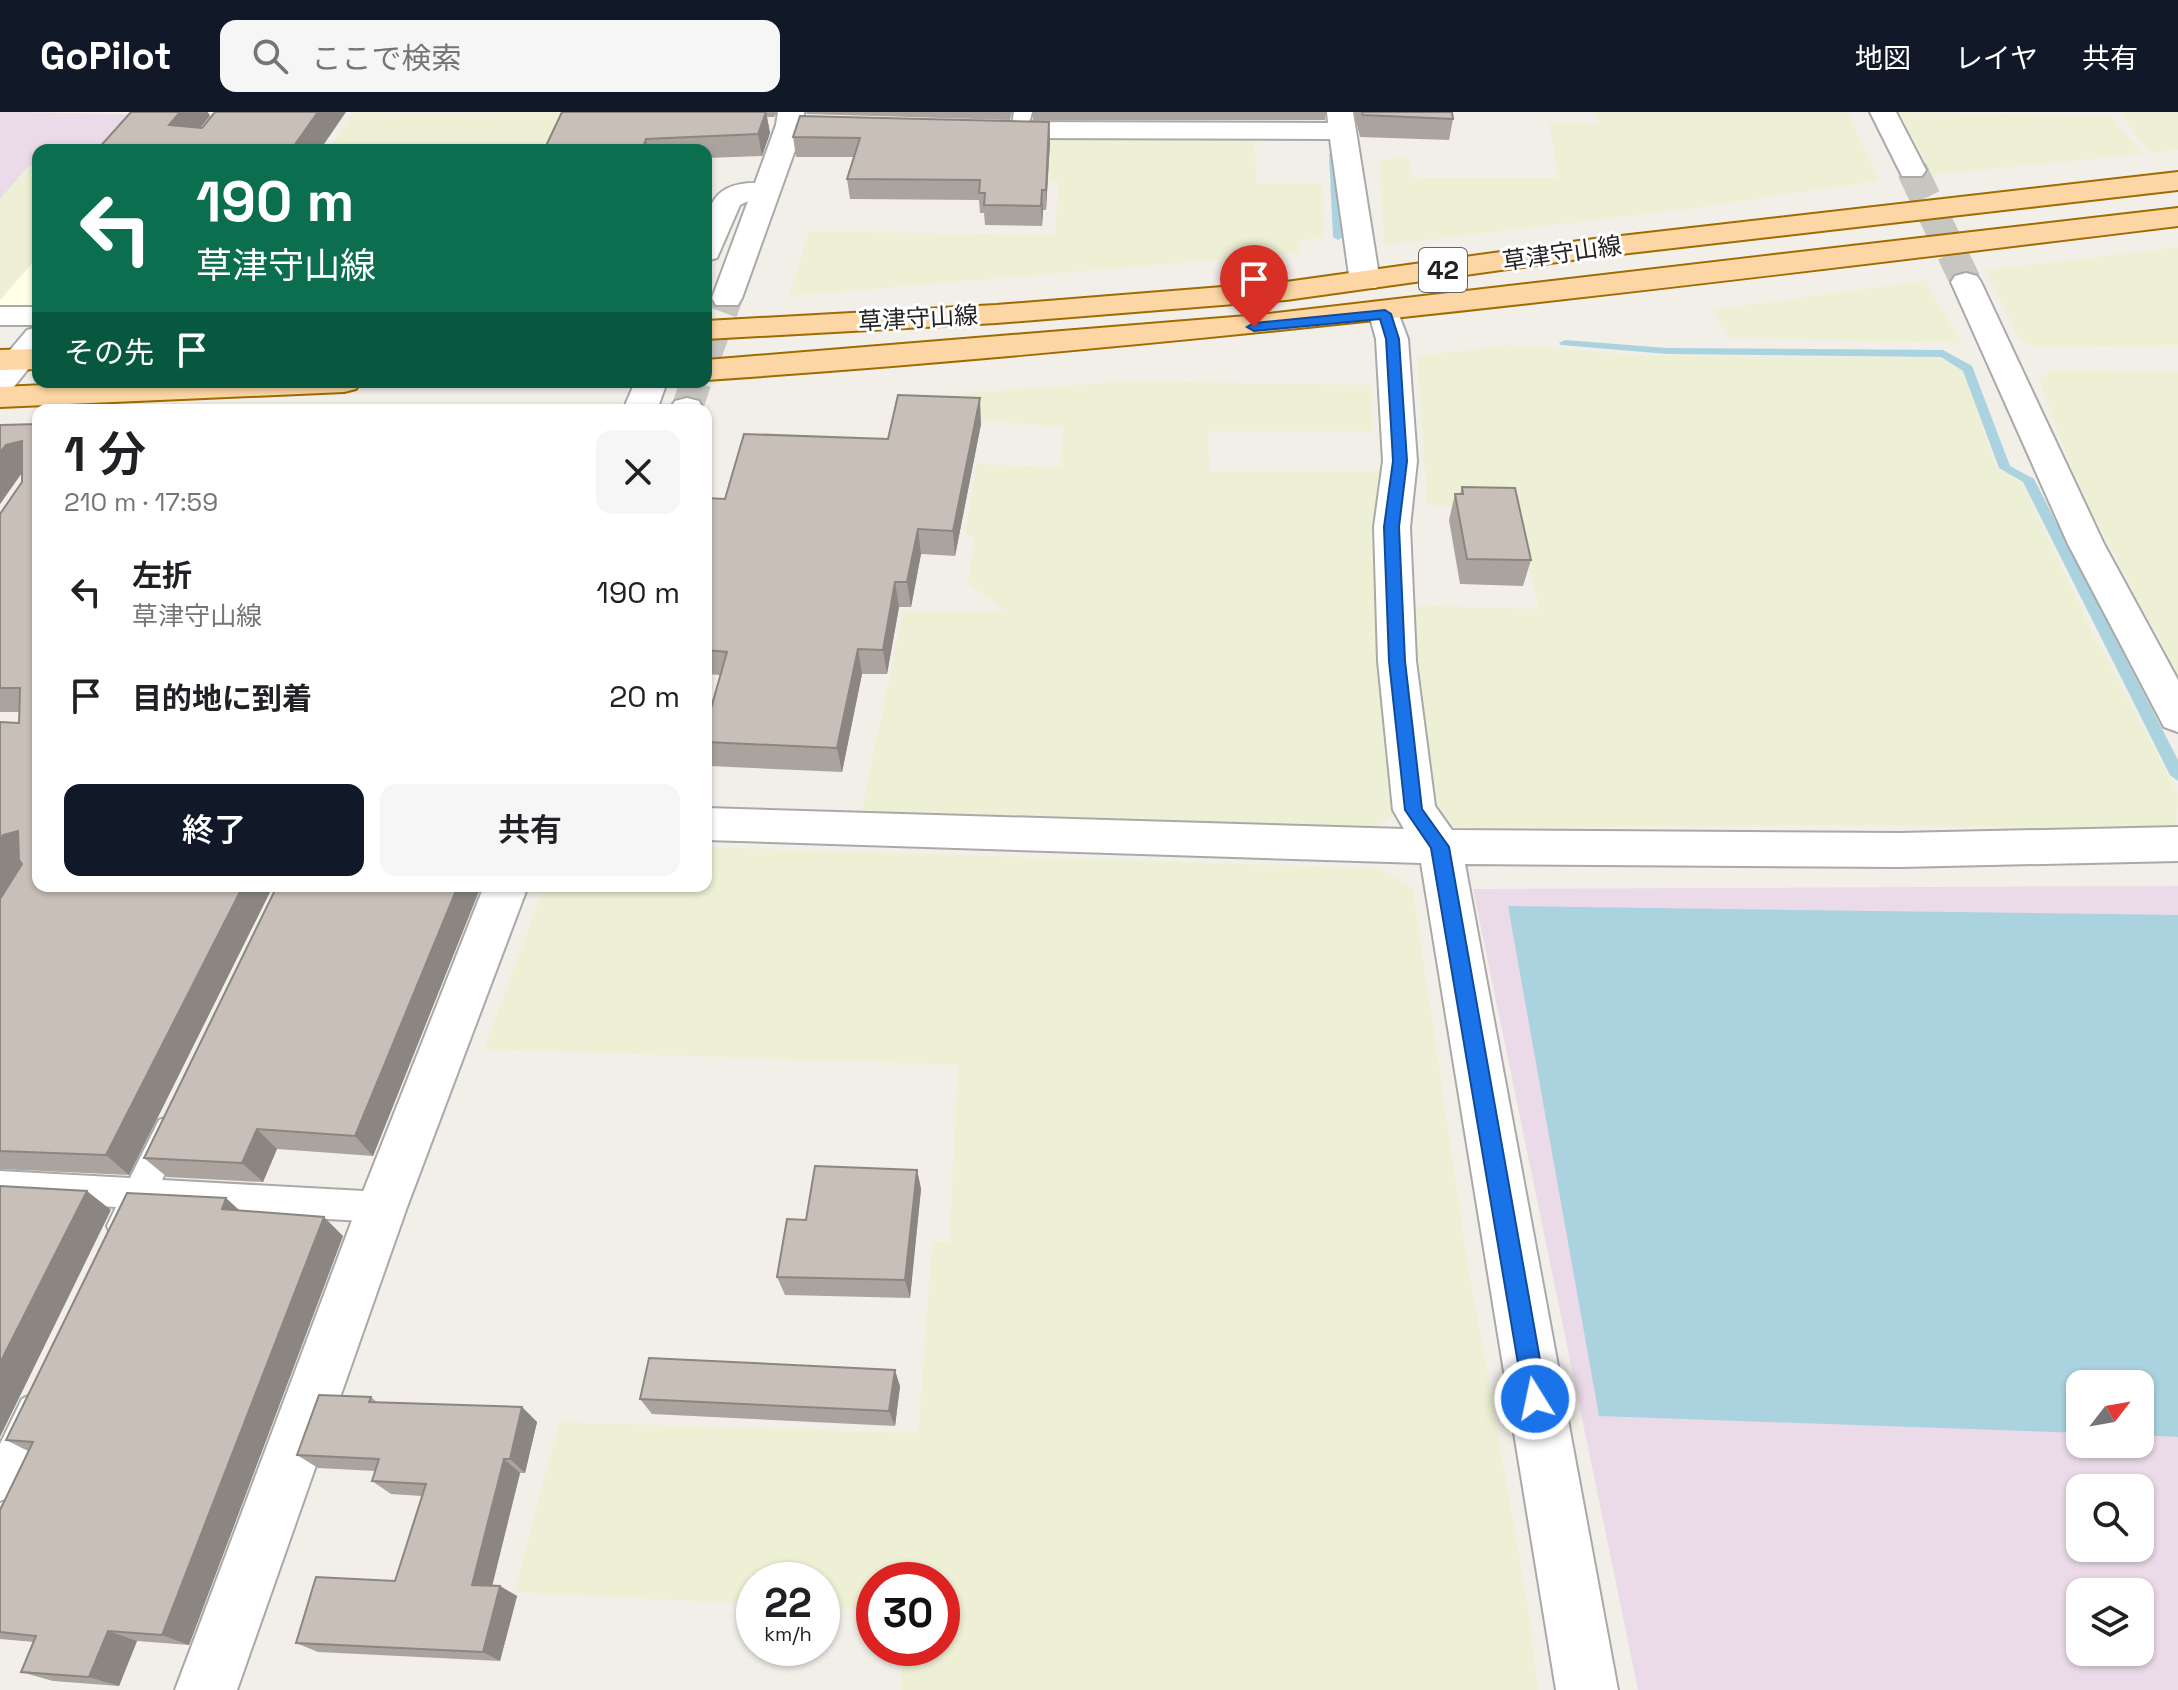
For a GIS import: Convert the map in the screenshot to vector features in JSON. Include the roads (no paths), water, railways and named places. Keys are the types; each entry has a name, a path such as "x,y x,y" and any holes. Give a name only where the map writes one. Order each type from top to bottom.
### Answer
{"main road":[{"name":"草津守山線","path":"712,330 1375,298 1602,247 2178,181"},
{"name":"草津守山線","path":"712,370 980,350 1375,298 2178,217"},
{"path":"0,397 206,388"}],"street":[{"path":"1883,112 1912,170"},
{"path":"727,298 765,192 782,120 820,126"},
{"path":"959,130 1022,122 1340,122 1375,298 1392,339 1400,461 1392,527 1397,661 1414,810 1440,847 1587,1690"},
{"path":"712,238 728,200 743,192 765,192"},
{"path":"1966,282 2086,544 2178,717"},
{"path":"0,316 32,316"},
{"path":"712,824 1440,847 1899,850 2178,844"},
{"path":"206,1690 382,1207 504,892"}],"lane":[{"path":"112,1249 186,1096"},
{"path":"0,1186 382,1207"},
{"path":"0,1483 47,1386"}],"water":[{"path":"1508,906 2178,915 2178,1437 2154,1436 2154,1370 2066,1370 2066,1433 1599,1416"}],"waterway":[{"path":"1334,154 1338,237"},
{"path":"1565,343 1667,351 1943,354 1968,369 2005,468 2028,479 2178,775"}],"tunnel":[{"path":"1912,170 1966,282"},
{"path":"712,339 727,298"},
{"path":"688,404 694,388"}]}
